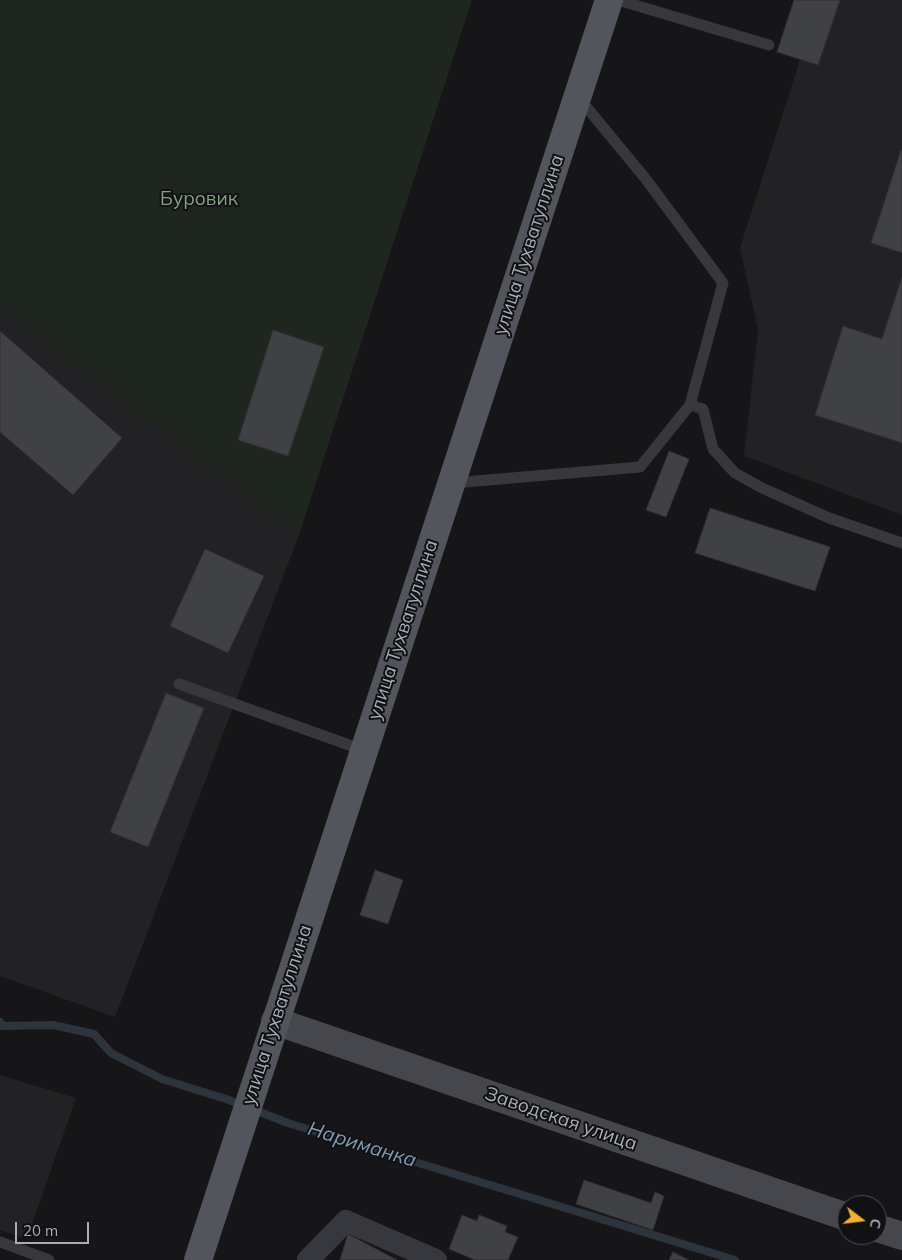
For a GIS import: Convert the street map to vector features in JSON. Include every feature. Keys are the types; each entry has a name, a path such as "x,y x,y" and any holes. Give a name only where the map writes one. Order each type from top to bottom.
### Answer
{"main road":[{"name":"улица Тухватуллина","path":"198,1260 609,0"}],"street":[{"name":"Заводская улица","path":"275,1021 837,1214"},
{"path":"308,1260 346,1222 436,1260"},
{"path":"887,1231 902,1236"}],"lane":[{"path":"618,0 769,45"},
{"path":"451,483 640,467 690,405 723,283 645,178 577,97"},
{"path":"690,405 703,409 713,449 734,473 762,488 829,518 902,543"},
{"path":"179,684 363,750"},
{"path":"0,1242 49,1260"}],"shaded area":[{"path":"819,0 902,0 902,515 744,456 758,330 740,248"},
{"path":"0,308 299,535 115,1017 0,976"},
{"path":"0,1075 76,1098 27,1239 0,1230"}],"green space":[{"name":"Буровик","path":"0,0 472,0 299,535 0,308"}],"building":[{"path":"794,0 840,0 818,65 777,52"},
{"path":"902,151 902,253 871,243"},
{"path":"902,277 902,443 815,415 843,326 882,339"},
{"path":"273,330 324,347 288,456 238,440"},
{"path":"0,331 122,438 73,495 0,432"},
{"path":"669,451 689,459 666,517 646,510"},
{"path":"710,508 830,547 815,591 695,553"},
{"path":"205,549 264,576 228,653 170,626"},
{"path":"166,693 204,708 148,847 110,832"},
{"path":"375,870 403,880 388,924 360,915"},
{"path":"584,1180 651,1203 655,1192 664,1196 653,1230 576,1204"},
{"path":"462,1215 477,1221 479,1215 507,1226 505,1232 518,1237 508,1260 475,1260 449,1249"},
{"path":"348,1234 397,1260 340,1260"},
{"path":"673,1252 689,1260 669,1260"}],"waterway":[{"name":"Нариманка","path":"0,1022 2,1026 53,1025 94,1034 111,1053 162,1079 226,1099 288,1123 735,1260"}]}
